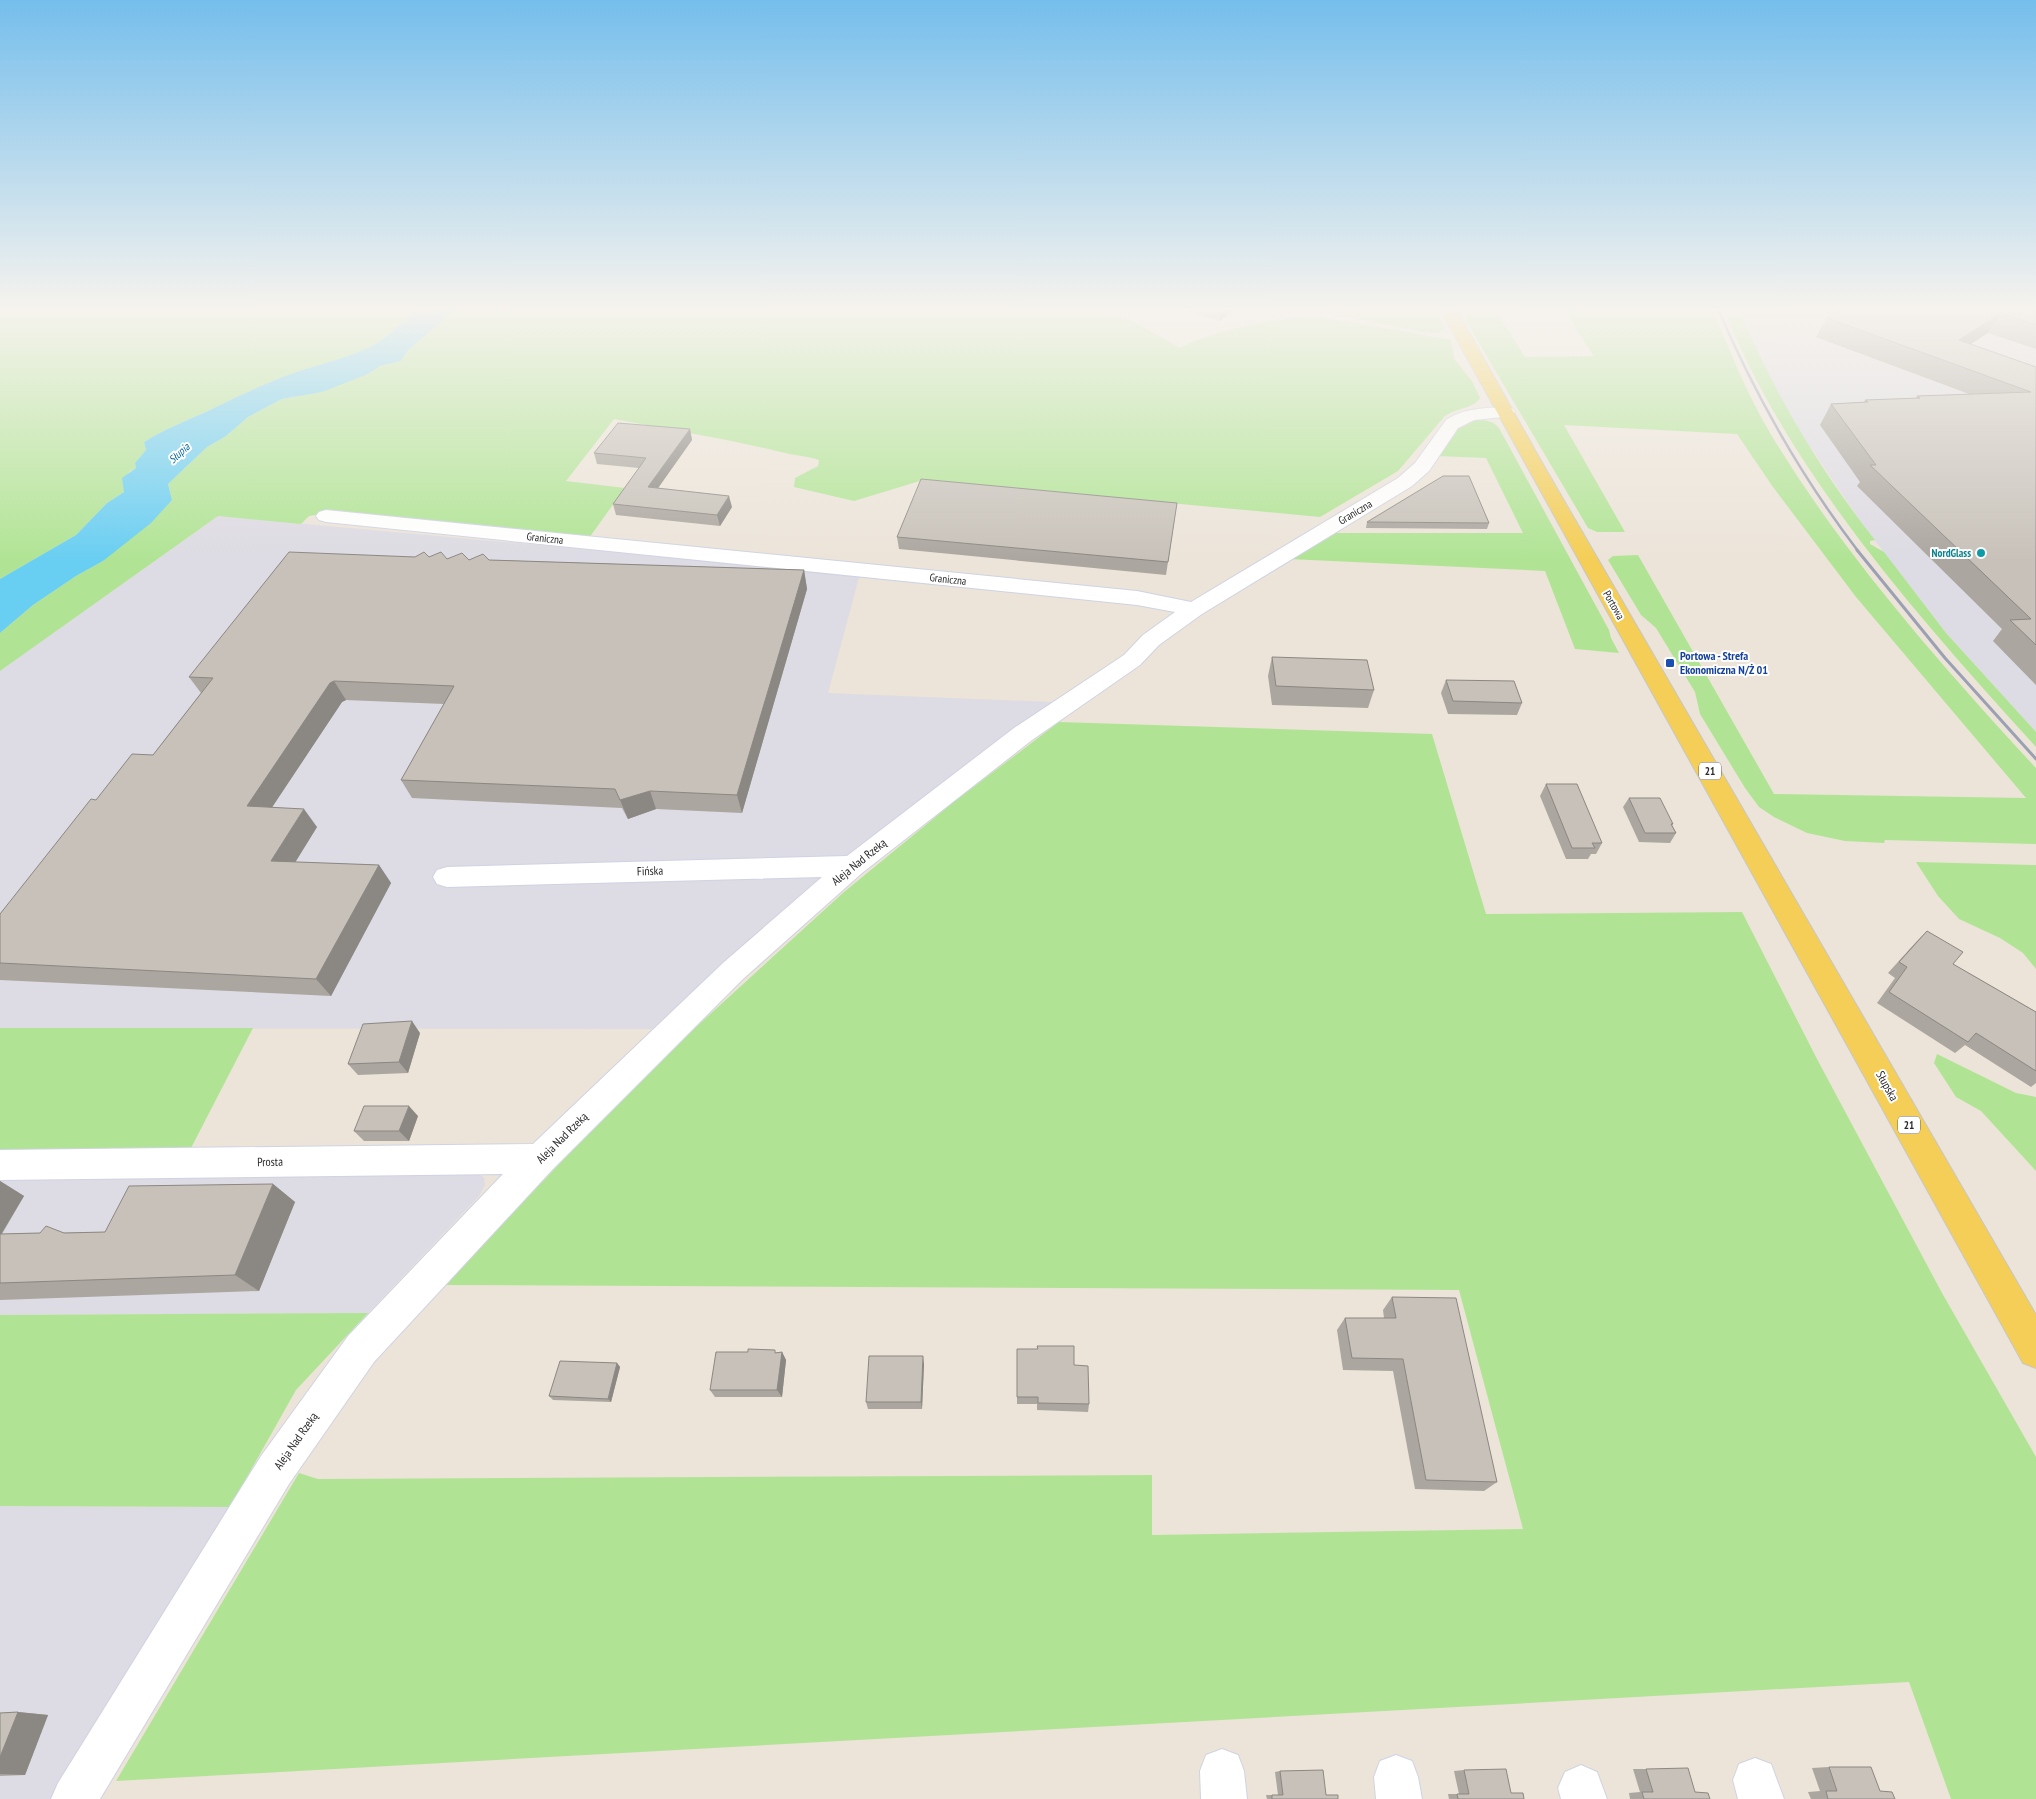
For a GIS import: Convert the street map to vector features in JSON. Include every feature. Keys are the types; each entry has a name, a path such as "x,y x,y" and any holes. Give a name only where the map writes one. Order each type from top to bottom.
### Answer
{"main road":[{"name":"Portowa","path":"1495,393 1532,461 1782,900"},
{"name":"Słupska","path":"1782,900 2036,1350"}],"street":[{"name":"Graniczna","path":"326,516 1137,598 1194,608 1405,482 1422,467 1452,424 1458,419 1476,413 1506,412"},
{"name":"Aleja Nad Rzeką","path":"74,1799 275,1470 361,1349 540,1159 733,971 853,866 1023,734 1132,660 1151,640 1194,608"},
{"name":"Fińska","path":"446,877 853,866"},
{"name":"Prosta","path":"0,1165 540,1159"}],"shaded area":[{"path":"1778,393 2036,393 2036,732 1946,633 1863,525 1794,423"},
{"path":"218,516 860,574 828,693 1052,702 977,755 790,906 652,1029 0,1028 0,671"},
{"path":"479,1174 484,1178 485,1185 479,1196 368,1313 0,1315 0,1175"},
{"path":"0,1506 230,1507 53,1799 0,1799"}],"green space":[{"path":"0,393 246,393 169,428 144,442 146,450 135,463 136,468 129,472 124,492 107,503 76,535 0,579"},
{"path":"309,393 1478,393 1480,398 1477,402 1444,417 1398,471 1320,517 923,480 854,501 794,487 795,478 818,466 819,460 614,419 566,481 625,488 589,538 338,511 309,516 301,524 218,516 0,671 0,633 33,605 76,576 103,561 172,500 168,484 207,447 226,436 248,417 282,399"},
{"path":"1509,393 1749,393 1770,433 1798,478 1861,565 1964,689 2036,768 2036,844 1885,840 1884,843 1845,841 1807,833 1774,817 1759,807 1745,788 1700,714 1695,692 1656,628 1641,615 1608,560 1613,556 1638,555 1774,794 2026,798 1856,597 1773,487 1737,434 1564,425 1625,532 1597,532 1588,528"},
{"path":"1764,393 1778,393 1835,486 1875,540 1870,541 1870,544 1884,552 1946,633 2036,732 2036,747 1947,647 1860,541 1820,485 1783,428"},
{"path":"1470,420 1490,422 1499,428 1609,630 1619,653 1575,649 1545,571 1289,559 1334,533 1523,533 1486,458 1436,456 1458,426"},
{"path":"1059,722 1432,734 1486,914 1742,912 1817,1059 1942,1293 2036,1457 2036,1799 1951,1799 1909,1682 116,1781 299,1473 318,1479 1152,1475 1152,1535 1523,1529 1459,1290 445,1285 565,1158 695,1028 844,892 955,801"},
{"path":"1916,862 2036,865 2036,969 2023,953 2000,938 1959,919 1938,896"},
{"path":"0,1028 253,1028 190,1150 0,1154"},
{"path":"1937,1054 2016,1093 2036,1097 2036,1171 1981,1111 1956,1097 1934,1063"},
{"path":"368,1313 296,1390 230,1507 0,1506 0,1315"}],"water":[{"name":"Słupia","path":"246,393 317,393 282,399 248,417 226,436 207,447 168,484 172,500 151,523 103,561 76,576 33,605 0,633 0,579 76,535 107,503 124,492 122,478 136,468 135,463 146,450 144,442 169,428"}],"building":[{"path":"2036,393 2036,645 2010,620 2031,619 1870,465 1876,465 1831,404 1868,402 1865,400 1920,398 1917,396"},
{"path":"618,423 690,429 648,487 729,496 717,515 613,504 646,458 594,453"},
{"path":"1443,476 1469,476 1489,523 1367,522"},
{"path":"921,479 1177,503 1168,562 897,537"},
{"path":"289,552 415,557 424,552 429,557 441,552 447,559 462,553 469,560 483,554 489,560 804,570 737,795 650,791 620,800 615,789 401,780 454,686 334,681 330,683 247,806 304,809 271,861 379,865 316,979 0,963 0,914 91,799 96,800 132,754 153,755 213,678 189,677"},
{"path":"1272,657 1367,660 1374,690 1276,686"},
{"path":"1446,680 1514,681 1522,703 1453,701"},
{"path":"1546,784 1577,784 1602,843 1592,843 1595,848 1572,848"},
{"path":"1629,798 1660,798 1676,833 1645,833"},
{"path":"1927,931 1963,952 1953,964 2036,1012 2036,1071 1976,1033 1968,1042 1889,992 1907,967 1899,962"},
{"path":"412,1021 399,1062 348,1064 363,1024"},
{"path":"364,1106 409,1106 399,1131 354,1131"},
{"path":"273,1184 235,1275 0,1283 0,1234 40,1233 46,1226 64,1233 105,1232 129,1186"},
{"path":"1392,1297 1456,1298 1497,1482 1426,1480 1403,1359 1352,1358 1345,1318 1396,1318"},
{"path":"1037,1346 1074,1346 1074,1365 1088,1366 1089,1404 1038,1403 1038,1397 1017,1397 1017,1349 1038,1349"},
{"path":"748,1349 775,1350 775,1353 782,1352 777,1390 710,1390 716,1352 748,1352"},
{"path":"869,1356 923,1356 921,1402 866,1402"},
{"path":"560,1361 617,1363 608,1399 549,1396"},
{"path":"18,1712 0,1757 0,1713"},
{"path":"1829,1767 1871,1767 1880,1791 1892,1792 1895,1799 1828,1799 1826,1791 1837,1791"},
{"path":"1688,1768 1695,1792 1708,1793 1710,1799 1644,1799 1642,1792 1653,1792 1646,1769"},
{"path":"1506,1769 1511,1793 1523,1793 1524,1799 1458,1799 1457,1794 1469,1794 1464,1770"},
{"path":"1323,1770 1326,1795 1338,1795 1338,1799 1272,1799 1272,1795 1283,1795 1280,1771"}],"railway":[{"path":"1758,393 1798,464 1858,551"},
{"path":"1857,550 1945,658 2036,759"}],"place":[{"name":"NordGlass","path":"1981,553"},
{"name":"Portowa - Strefa Ekonomiczna N/Ż 01","path":"1670,663"}]}
